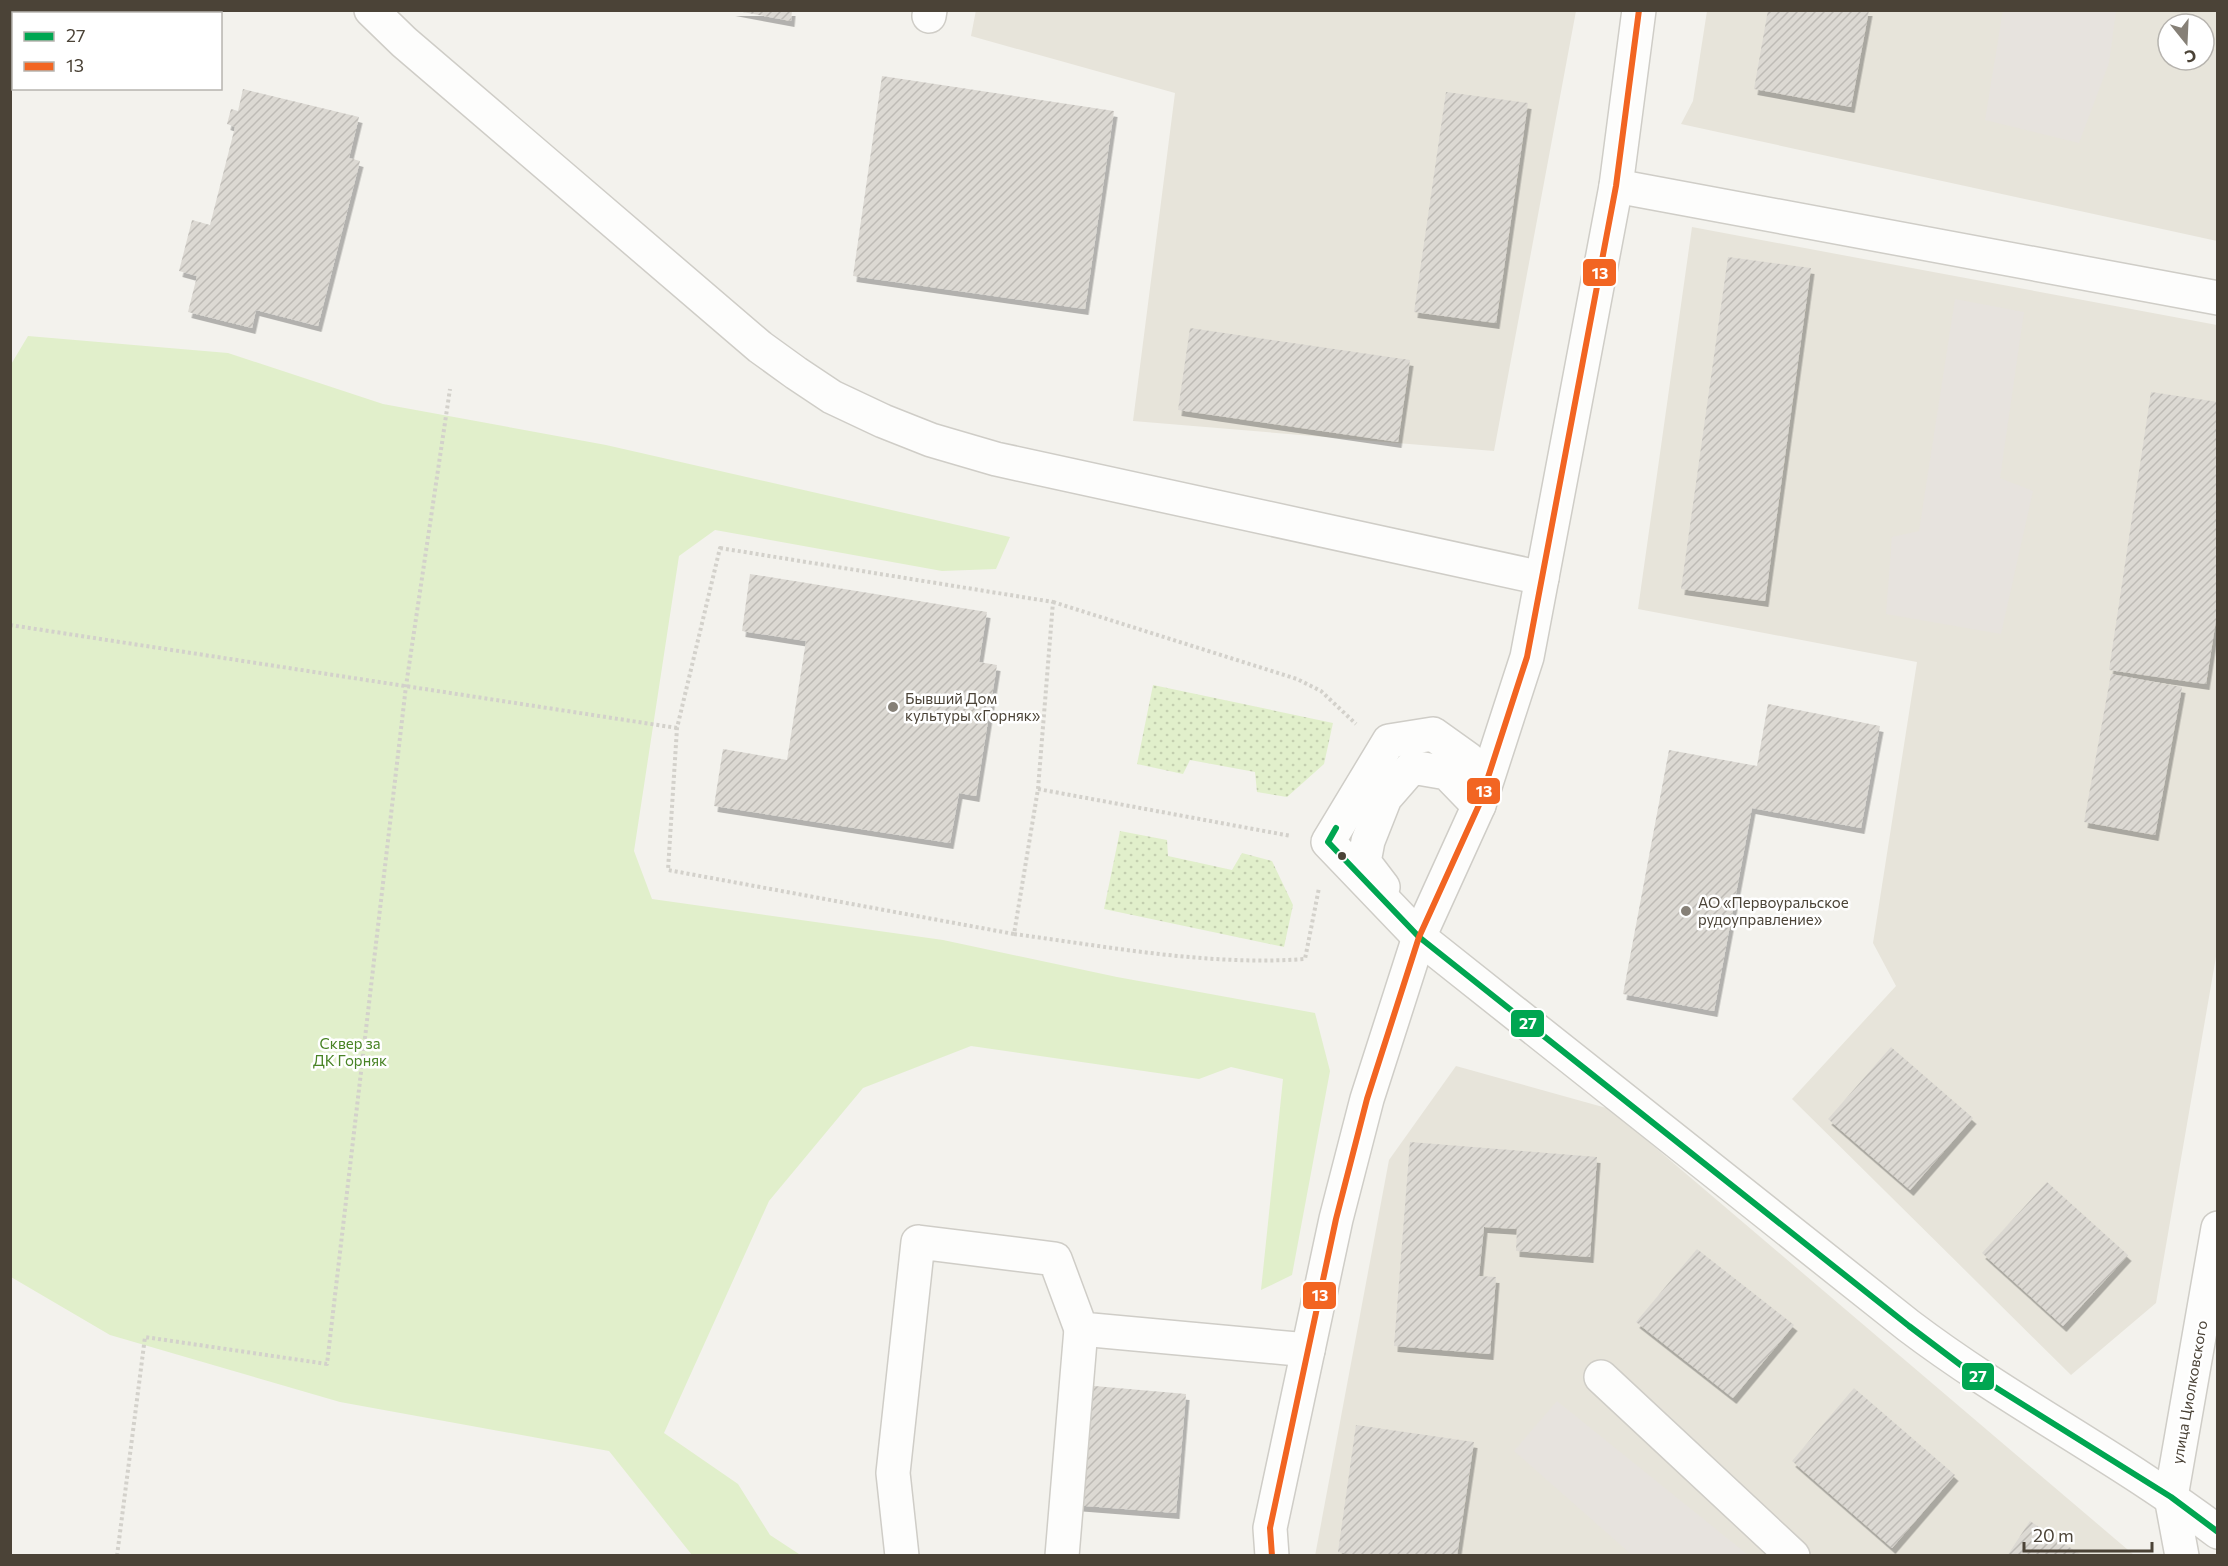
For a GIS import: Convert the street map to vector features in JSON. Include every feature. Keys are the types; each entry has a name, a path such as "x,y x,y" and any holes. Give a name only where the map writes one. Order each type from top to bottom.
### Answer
{"street":[{"path":"371,10 412,50 760,347 832,397 931,440 996,459 1542,578"},
{"path":"1272,1556 1270,1528 1336,1219 1367,1100 1419,937 1479,805 1527,657 1616,186 1638,10"},
{"path":"1616,186 2217,297"},
{"path":"1479,805 1468,759 1433,734 1389,741 1328,842 1419,937 1966,1369 2171,1497 2217,1532"},
{"path":"1419,937 1364,862 1368,841 1385,798 1412,767 1447,773 1479,805"},
{"name":"улица Циолковского","path":"2182,1556 2171,1497 2217,1228"},
{"path":"902,1556 893,1473 918,1242 1055,1259 1081,1329 1062,1556"},
{"path":"1081,1329 1308,1350"},
{"path":"1601,1377 1793,1556"}],"path":[{"path":"117,1556 145,1337 327,1365 406,686 450,389"},
{"path":"1038,789 1328,842 1305,959 1260,962 1207,961 1014,934 668,870 677,728 720,548 1053,602 1297,679 1321,691 1357,725 1354,735"},
{"path":"1014,934 1038,789 1053,602"},
{"path":"10,625 677,728"}],"shaded area":[{"path":"976,10 1576,11 1494,451 1133,421 1175,93 971,36"},
{"path":"2003,10 2116,11 2109,63 2079,143 1985,120"},
{"path":"1707,11 2217,11 2217,241 1681,124 1693,101"},
{"path":"1692,227 2217,325 2217,951 2156,1303 2071,1375 1792,1099 1896,986 1873,943 1917,662 1638,609"},
{"path":"1955,299 2024,312 2000,478 2033,491 2001,634 1886,614 1892,537 1919,531"},
{"path":"1456,1066 1610,1109 2134,1555 1315,1556 1389,1160"},
{"path":"1557,1401 1748,1555 1632,1555 1514,1451"}],"green space":[{"name":"Сквер за ДК Горняк","path":"28,336 228,353 383,404 606,445 1010,537 996,569 942,571 715,530 679,556 634,851 652,899 943,940 1117,977 1315,1013 1330,1071 1292,1275 1261,1290 1283,1079 1231,1067 1199,1079 971,1046 863,1088 769,1201 664,1433 738,1484 770,1535 802,1556 692,1555 609,1451 340,1402 110,1335 11,1277 10,366"},
{"path":"1153,685 1333,723 1324,764 1287,797 1257,792 1255,772 1190,760 1183,774 1137,764"},
{"path":"1120,831 1167,840 1168,856 1232,870 1242,853 1272,861 1293,905 1284,947 1104,909"}],"building":[{"path":"732,10 792,10 791,21"},
{"path":"1768,10 1869,10 1851,107 1754,89"},
{"path":"882,76 1114,111 1085,309 853,276"},
{"path":"243,89 359,117 349,158 360,161 318,326 256,310 252,328 188,312 197,276 179,271 192,220 210,225 235,127 227,124 231,109 238,111"},
{"path":"1446,92 1528,103 1496,323 1414,312"},
{"path":"1728,257 1811,268 1765,601 1681,589"},
{"path":"1190,328 1410,360 1398,442 1178,410"},
{"path":"2151,392 2218,402 2218,607 2206,684 2109,670"},
{"name":"Бывший Дом культуры «Горняк»","path":"750,574 987,612 979,662 997,665 976,796 959,793 950,843 714,806 723,749 787,760 806,641 742,631"},
{"path":"2111,674 2182,687 2155,835 2084,822"},
{"name":"АО «Первоуральское рудоуправление»","path":"1768,704 1880,726 1861,828 1752,808 1714,1011 1623,994 1669,750 1757,766"},
{"path":"1891,1047 1973,1118 1910,1190 1828,1119"},
{"path":"1410,1142 1597,1157 1590,1257 1516,1251 1517,1229 1484,1227 1479,1276 1496,1277 1490,1354 1394,1346"},
{"path":"2047,1182 2128,1255 2063,1326 1982,1253"},
{"path":"1697,1249 1794,1325 1733,1398 1636,1322"},
{"path":"1083,1385 1186,1394 1176,1513 1073,1505"},
{"path":"1854,1388 1955,1475 1892,1548 1792,1461"},
{"path":"1356,1425 1474,1442 1457,1556 1360,1556 1338,1552"},
{"path":"2030,1521 2083,1556 2007,1556"}],"transit line":[{"name":"13","path":"1272,1556 1270,1528 1336,1219 1367,1099 1419,937 1479,805 1527,657 1616,186 1639,10"},
{"name":"27","path":"1336,828 1328,842 1419,937 1966,1369 2171,1497 2218,1532"}],"place":[{"name":"Бывший Дом культуры «Горняк»","path":"893,707"},
{"name":"АО «Первоуральское рудоуправление»","path":"1686,911"}]}
